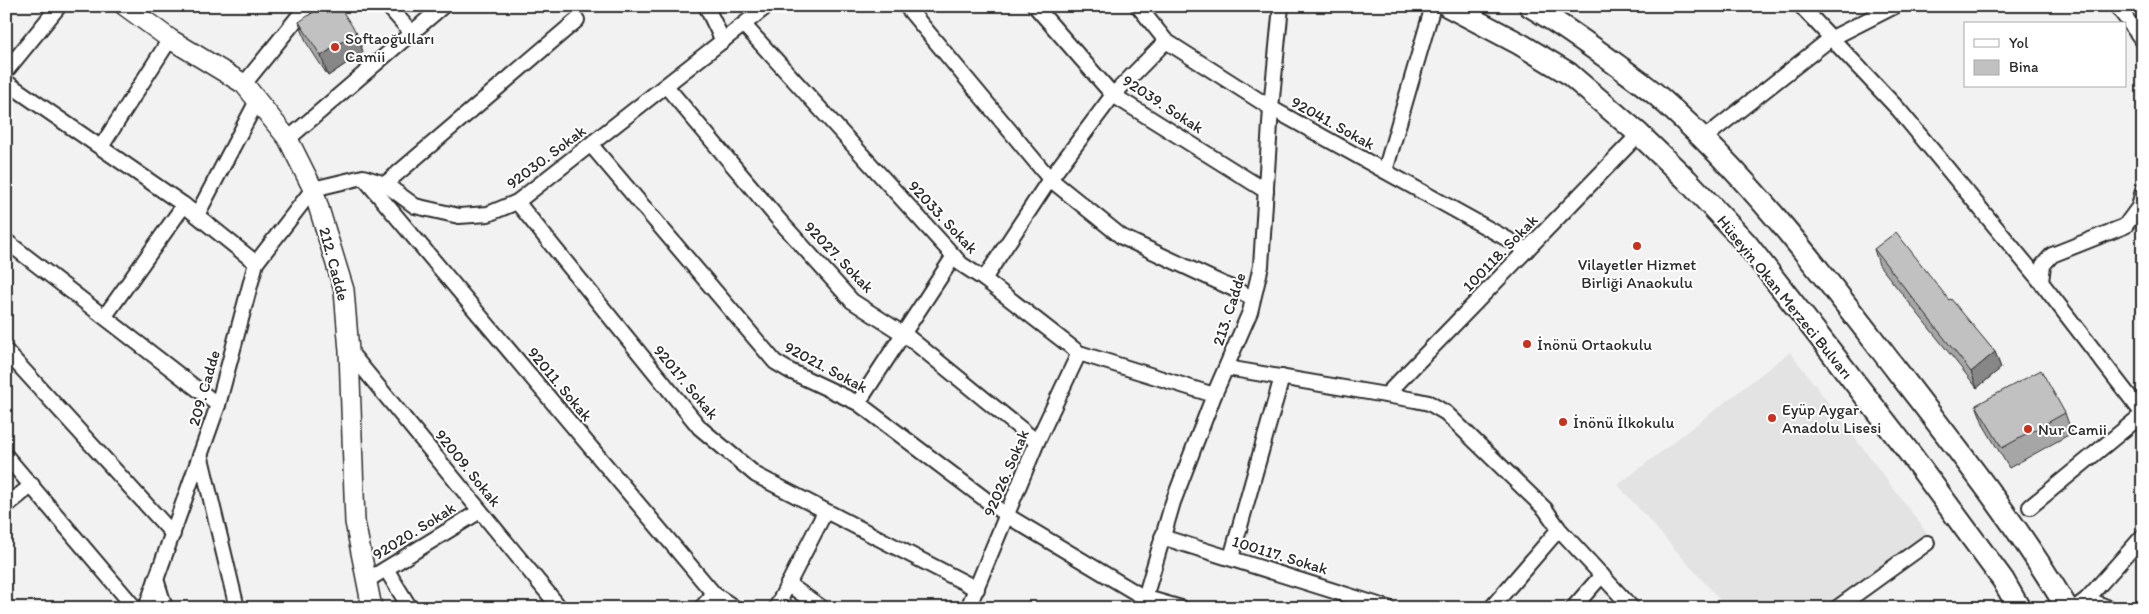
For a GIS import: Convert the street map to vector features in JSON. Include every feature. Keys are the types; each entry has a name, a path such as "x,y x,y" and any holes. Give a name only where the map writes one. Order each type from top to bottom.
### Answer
{"main road":[{"name":"Hüseyin Okan Merzeci Bulvarı","path":"1448,6 1520,44 1568,73 1639,134 1687,180 1746,243 1911,455 2003,580 2019,608"},
{"path":"1537,8 1659,97 1703,139 1778,218 1945,433 2038,559 2067,608"}],"street":[{"path":"6,71 60,6"},
{"name":"212. Cadde","path":"125,6 170,39 244,84 288,139 313,189 344,290 349,351 355,522 372,608"},
{"path":"244,84 307,6"},
{"path":"388,6 412,33"},
{"path":"288,139 443,6"},
{"path":"706,6 723,41"},
{"name":"92030. Sokak","path":"363,177 385,184 415,206 459,216 488,214 517,202 767,6"},
{"path":"906,6 1050,179 1122,237 1253,298"},
{"name":"92039. Sokak","path":"1035,6 1113,95 1266,192"},
{"name":"92041. Sokak","path":"1138,6 1166,41 1271,108 1527,250"},
{"name":"213. Cadde","path":"1142,602 1173,502 1214,395 1250,312 1261,266 1271,108 1281,6"},
{"path":"1385,171 1433,6"},
{"path":"1801,6 1830,39 1899,110 2041,282 2143,414 2030,507"},
{"path":"1703,139 1830,39 1895,6"},
{"path":"2117,6 2143,41"},
{"path":"385,184 577,20"},
{"name":"92033. Sokak","path":"744,25 961,264 984,279 1078,353 1214,395"},
{"path":"101,147 170,39"},
{"path":"984,279 1050,179 1113,95 1166,41"},
{"path":"6,82 184,205 256,263"},
{"name":"92027. Sokak","path":"666,86 779,220 852,301 903,334 1037,442"},
{"path":"197,215 257,101"},
{"name":"100118. Sokak","path":"1386,395 1639,134"},
{"name":"92021. Sokak","path":"592,145 775,362 858,403 1006,515 1142,602 1181,608"},
{"path":"313,189 363,177"},
{"name":"92011. Sokak","path":"363,177 714,594 735,608"},
{"name":"209. Cadde","path":"146,608 201,458 218,405 256,263 313,189"},
{"path":"2041,282 2043,265 2052,255 2125,226 2139,207 2143,190"},
{"name":"92017. Sokak","path":"517,202 700,428 756,475 825,512 977,588"},
{"path":"105,316 184,205"},
{"path":"6,241 218,405"},
{"path":"858,403 954,256"},
{"path":"6,351 173,534"},
{"name":"92009. Sokak","path":"349,351 560,608"},
{"name":"92026. Sokak","path":"968,608 1037,442 1078,353"},
{"path":"1227,368 1386,395 1429,404 1446,413 1545,509 1559,529 1632,608"},
{"path":"1231,558 1282,377"},
{"path":"6,456 135,608"},
{"path":"201,458 237,608"},
{"path":"6,506 32,485"},
{"name":"92020. Sokak","path":"366,581 480,511"},
{"path":"776,608 825,512"},
{"path":"1491,608 1559,529"},
{"name":"100117. Sokak","path":"1162,537 1388,608"},
{"path":"2074,608 2088,599 2142,538"},
{"path":"1838,607 1927,544"},
{"path":"386,569 410,608"},
{"path":"1573,608 1602,575"},
{"path":"156,579 165,608"},
{"path":"788,584 822,608"},
{"path":"701,608 714,594"},
{"path":"2088,599 2109,608"}],"shaded area":[{"name":"Eyüp Aygar Anadolu Lisesi","path":"1790,352 1927,533 1823,608 1727,608 1618,485"}],"building":[{"path":"322,6 339,6 356,32 321,56 299,22"},
{"path":"1896,232 1949,300 1951,299 1995,352 1971,372 1874,249"},
{"path":"2041,370 2065,413 2002,448 1976,405"}],"place":[{"name":"Softaoğulları Camii","path":"335,47"},
{"name":"Vilayetler Hizmet Birliği Anaokulu","path":"1637,246"},
{"name":"İnönü Ortaokulu","path":"1527,344"},
{"name":"Eyüp Aygar Anadolu Lisesi","path":"1772,418"},
{"name":"İnönü İlkokulu","path":"1563,422"},
{"name":"Nur Camii","path":"2028,429"}]}
